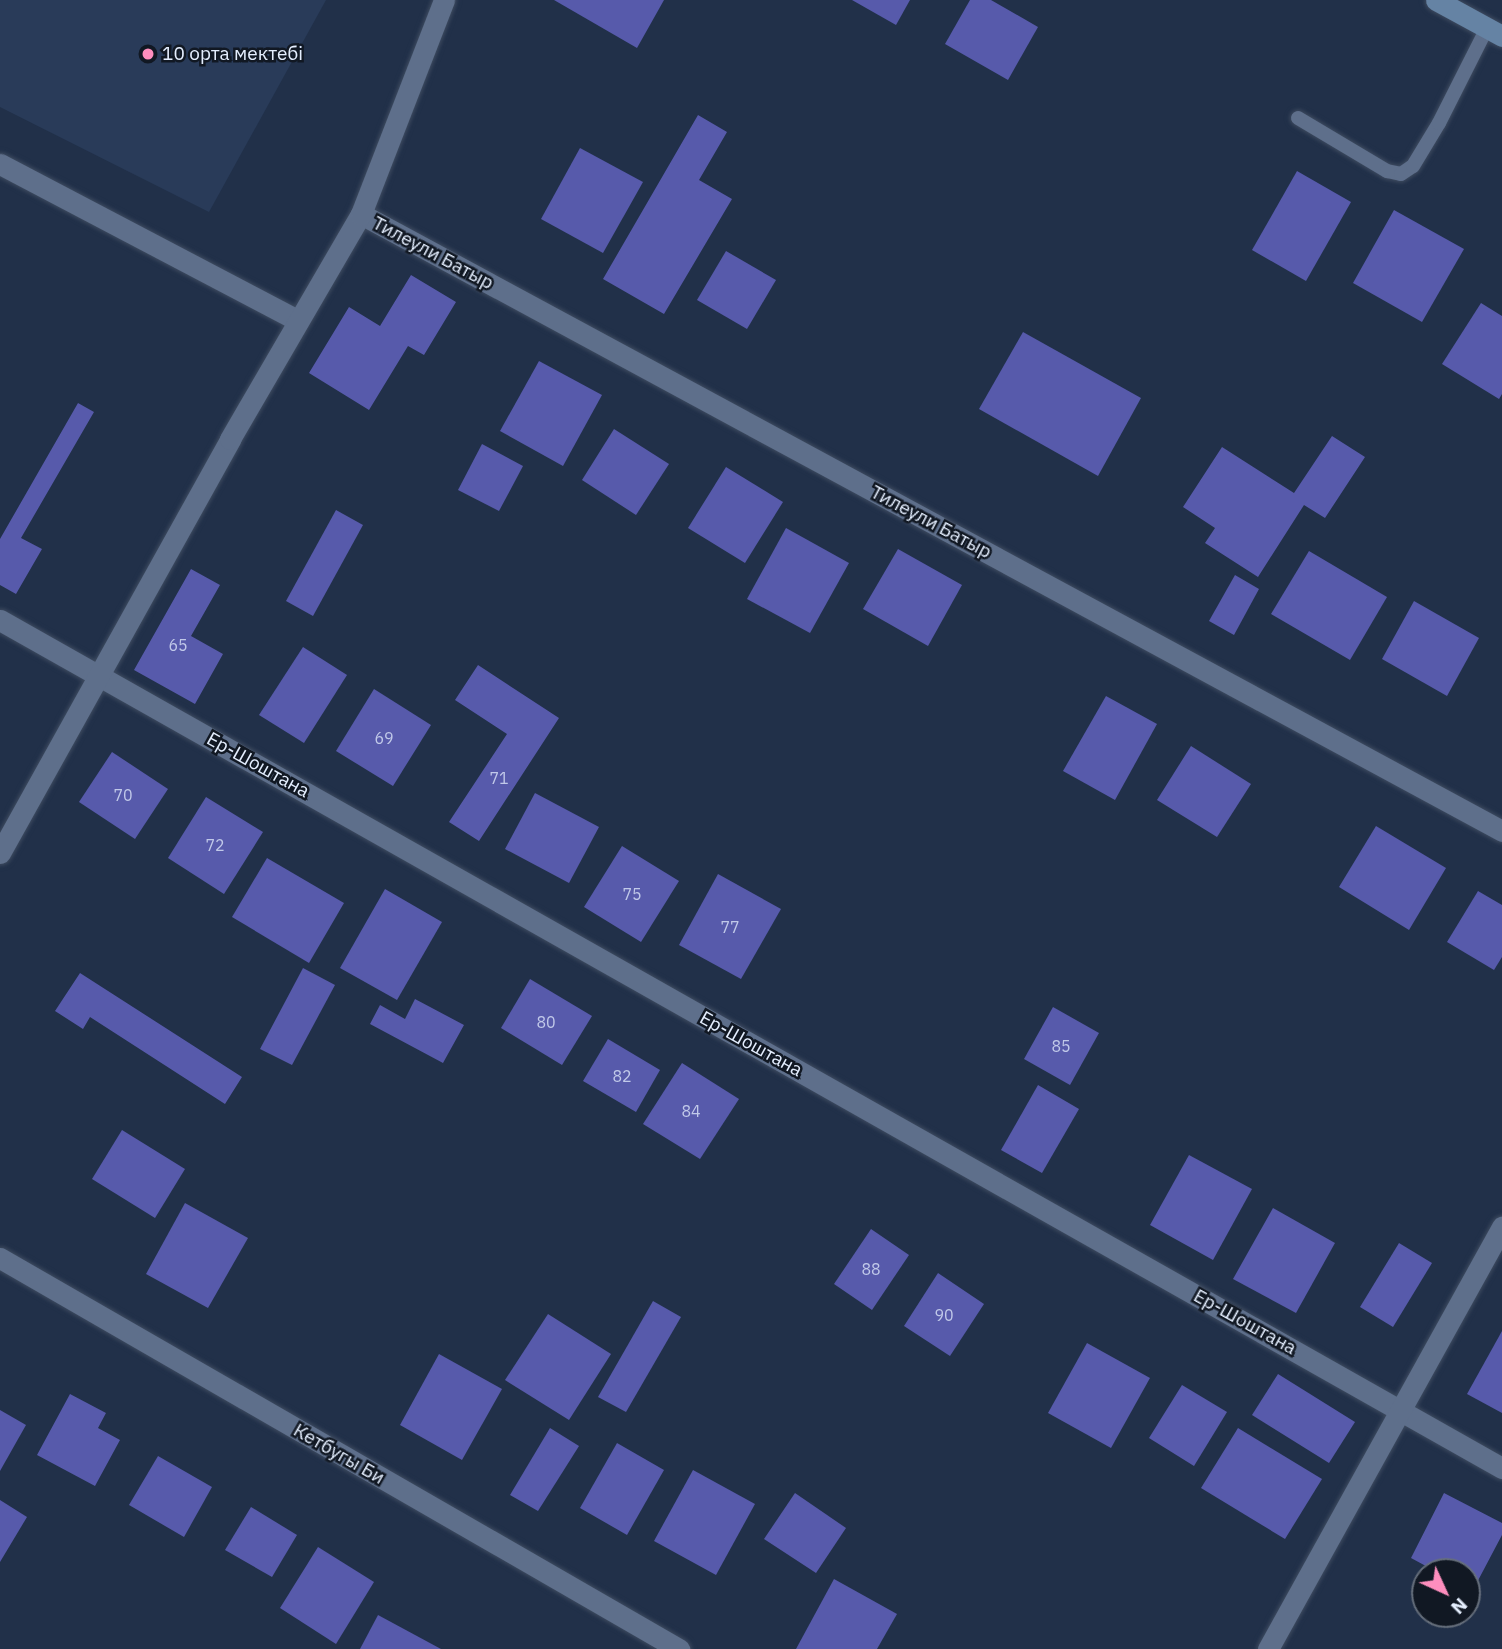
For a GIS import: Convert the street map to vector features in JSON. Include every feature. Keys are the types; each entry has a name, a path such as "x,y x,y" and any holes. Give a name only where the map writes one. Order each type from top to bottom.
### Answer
{"main road":[{"path":"1436,0 1495,32"}],"street":[{"path":"0,853 297,320 361,214 444,0"},
{"path":"0,164 297,320"},
{"name":"Тилеули Батыр","path":"361,214 1502,831"},
{"name":"Ер-Шоштана","path":"0,620 1502,1468"},
{"path":"1268,1649 1502,1227"},
{"name":"Кетбугы Би","path":"0,1258 679,1649"}],"lane":[{"path":"1298,118 1387,172 1401,174 1413,166 1495,32"}],"shaded area":[{"name":"10 орта мектебі","path":"0,0 326,0 209,212 0,107"}],"building":[{"path":"554,0 664,0 637,48"},
{"path":"852,0 910,0 896,25"},
{"path":"970,0 991,0 1038,27 1008,80 945,44"},
{"path":"698,115 727,132 699,180 732,199 664,314 603,279"},
{"path":"580,148 643,182 603,253 541,219"},
{"path":"1297,171 1351,202 1306,281 1252,250"},
{"path":"1394,210 1464,249 1422,322 1353,283"},
{"path":"726,251 776,280 747,329 697,300"},
{"path":"411,275 456,302 424,355 408,346 369,410 309,373 349,307 380,326"},
{"path":"1481,303 1502,316 1502,394 1499,399 1442,364"},
{"path":"1023,332 1141,398 1098,476 979,409"},
{"path":"539,361 602,395 563,466 500,431"},
{"path":"78,403 94,412 21,538 42,549 16,594 0,585 0,539"},
{"path":"614,429 669,464 636,515 582,480"},
{"path":"1332,436 1365,457 1325,518 1304,505 1258,577 1205,543 1215,528 1183,507 1222,447 1294,493"},
{"path":"482,444 523,466 499,511 458,490"},
{"path":"726,467 783,502 745,563 688,528"},
{"path":"336,510 363,525 313,616 286,601"},
{"path":"786,528 849,563 810,633 747,599"},
{"path":"898,549 962,585 928,646 863,609"},
{"path":"1309,551 1387,597 1350,660 1271,614"},
{"path":"191,569 220,585 191,636 223,654 195,704 134,670"},
{"path":"1235,575 1259,589 1234,635 1209,621"},
{"path":"1414,601 1479,638 1447,696 1382,659"},
{"path":"303,647 347,675 304,743 259,715"},
{"path":"478,665 559,718 479,841 449,822 507,734 455,700"},
{"path":"374,689 431,725 393,786 336,751"},
{"path":"1106,696 1157,724 1115,800 1063,771"},
{"path":"1191,746 1251,784 1217,837 1157,800"},
{"path":"112,752 168,789 135,839 79,802"},
{"path":"535,793 599,827 569,883 505,849"},
{"path":"206,797 263,832 224,894 168,858"},
{"path":"1376,826 1446,868 1409,930 1339,887"},
{"path":"622,846 679,881 641,942 584,907"},
{"path":"267,858 344,903 309,963 232,917"},
{"path":"718,874 781,909 741,979 679,945"},
{"path":"385,889 442,922 397,1000 340,968"},
{"path":"1478,891 1502,905 1502,957 1494,970 1447,942"},
{"path":"303,968 335,985 292,1065 260,1049"},
{"path":"80,973 242,1077 225,1104 90,1017 83,1029 55,1011"},
{"path":"530,979 592,1016 562,1065 501,1028"},
{"path":"415,999 464,1025 443,1063 370,1024 380,1005 405,1019"},
{"path":"1053,1007 1099,1033 1070,1085 1024,1059"},
{"path":"608,1039 660,1070 636,1112 583,1081"},
{"path":"682,1063 739,1099 700,1159 643,1124"},
{"path":"1038,1085 1079,1109 1042,1173 1001,1150"},
{"path":"122,1130 185,1169 155,1218 92,1179"},
{"path":"1189,1155 1252,1189 1213,1260 1150,1225"},
{"path":"185,1203 248,1238 208,1308 146,1274"},
{"path":"1273,1208 1335,1243 1296,1313 1233,1279"},
{"path":"871,1229 909,1255 872,1310 834,1284"},
{"path":"1399,1243 1432,1263 1393,1327 1360,1307"},
{"path":"938,1273 984,1304 950,1356 904,1326"},
{"path":"653,1301 681,1317 626,1412 598,1397"},
{"path":"548,1314 611,1354 569,1420 505,1380"},
{"path":"1502,1331 1502,1413 1467,1394"},
{"path":"1087,1343 1150,1378 1111,1448 1048,1413"},
{"path":"439,1354 502,1389 462,1460 400,1425"},
{"path":"1278,1374 1355,1422 1329,1463 1252,1415"},
{"path":"1182,1385 1227,1412 1194,1466 1149,1438"},
{"path":"70,1394 106,1413 98,1428 120,1440 95,1486 37,1455"},
{"path":"0,1410 26,1425 0,1471"},
{"path":"550,1428 579,1446 538,1511 510,1495"},
{"path":"1238,1428 1322,1479 1285,1539 1201,1488"},
{"path":"617,1443 664,1470 627,1535 580,1508"},
{"path":"158,1456 212,1487 184,1537 129,1505"},
{"path":"693,1470 755,1504 716,1575 654,1541"},
{"path":"795,1493 846,1528 816,1573 764,1539"},
{"path":"1444,1493 1502,1523 1502,1535 1481,1575 1481,1558 1411,1558"},
{"path":"0,1500 27,1517 0,1562"},
{"path":"251,1507 297,1535 272,1577 225,1550"},
{"path":"318,1547 374,1582 336,1644 280,1608"},
{"path":"834,1579 897,1614 877,1649 796,1649"},
{"path":"378,1615 441,1649 360,1649"}],"place":[{"name":"10 орта мектебі","path":"148,54"}]}
